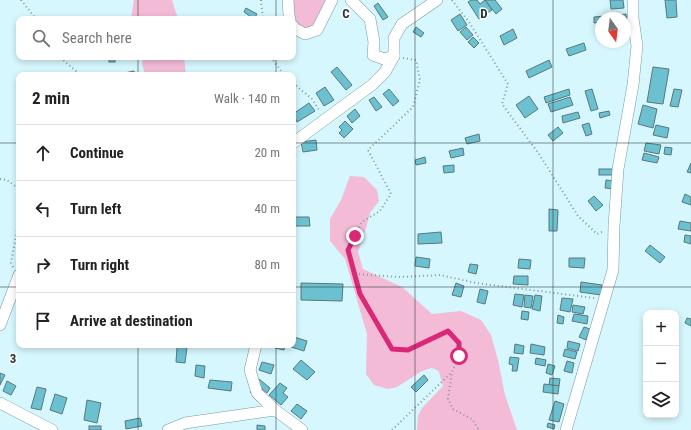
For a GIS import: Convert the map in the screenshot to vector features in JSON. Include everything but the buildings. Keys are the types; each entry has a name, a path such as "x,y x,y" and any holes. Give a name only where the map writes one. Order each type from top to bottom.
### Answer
{"street":[{"path":"288,0 290,16"},
{"path":"296,29 305,34 317,30 332,0"},
{"path":"351,0 370,19 374,42 374,55 384,59 394,56"},
{"path":"296,141 372,85 385,72 394,56 394,38 402,24 437,0"},
{"path":"566,430 613,270 618,169 633,85 637,46 633,18 633,0"},
{"path":"0,325 16,283"},
{"path":"255,348 250,370 257,393 275,410 302,430"},
{"path":"0,403 52,430"},
{"path":"168,430 185,423 275,410"}],"path":[{"path":"21,0 34,16"},
{"path":"260,0 263,16"},
{"path":"452,0 473,28 508,84 502,104 539,154 578,216 597,234 614,226"},
{"path":"394,56 416,60 420,80 413,107 368,150 391,194 380,211 362,222 348,250 360,294 392,349 408,350 448,331 459,343 459,356 452,372 448,399 453,409 472,419 479,430"},
{"path":"63,60 77,72"},
{"path":"273,60 282,72"},
{"path":"296,86 312,99 325,119"},
{"path":"0,179 7,180 16,188"},
{"path":"16,236 11,263 16,270"},
{"path":"355,274 400,277 440,275 476,283 605,300"},
{"path":"392,430 452,372"}],"shaded area":[{"path":"134,0 172,0 177,16 131,16"},
{"path":"291,0 325,0 315,24 307,31 298,25 296,16 294,16"},
{"path":"142,60 184,60 186,72 144,72"},
{"path":"350,176 364,177 377,190 379,201 370,213 358,252 363,269 402,287 432,314 461,311 481,320 491,335 505,395 517,430 417,430 418,416 422,408 443,386 439,372 431,368 422,371 397,387 388,389 374,385 366,374 367,334 345,259 330,241 330,219 341,200"}],"route":[{"path":"355,236 348,250 360,294 392,349 408,350 448,331 459,343 459,356"}]}
